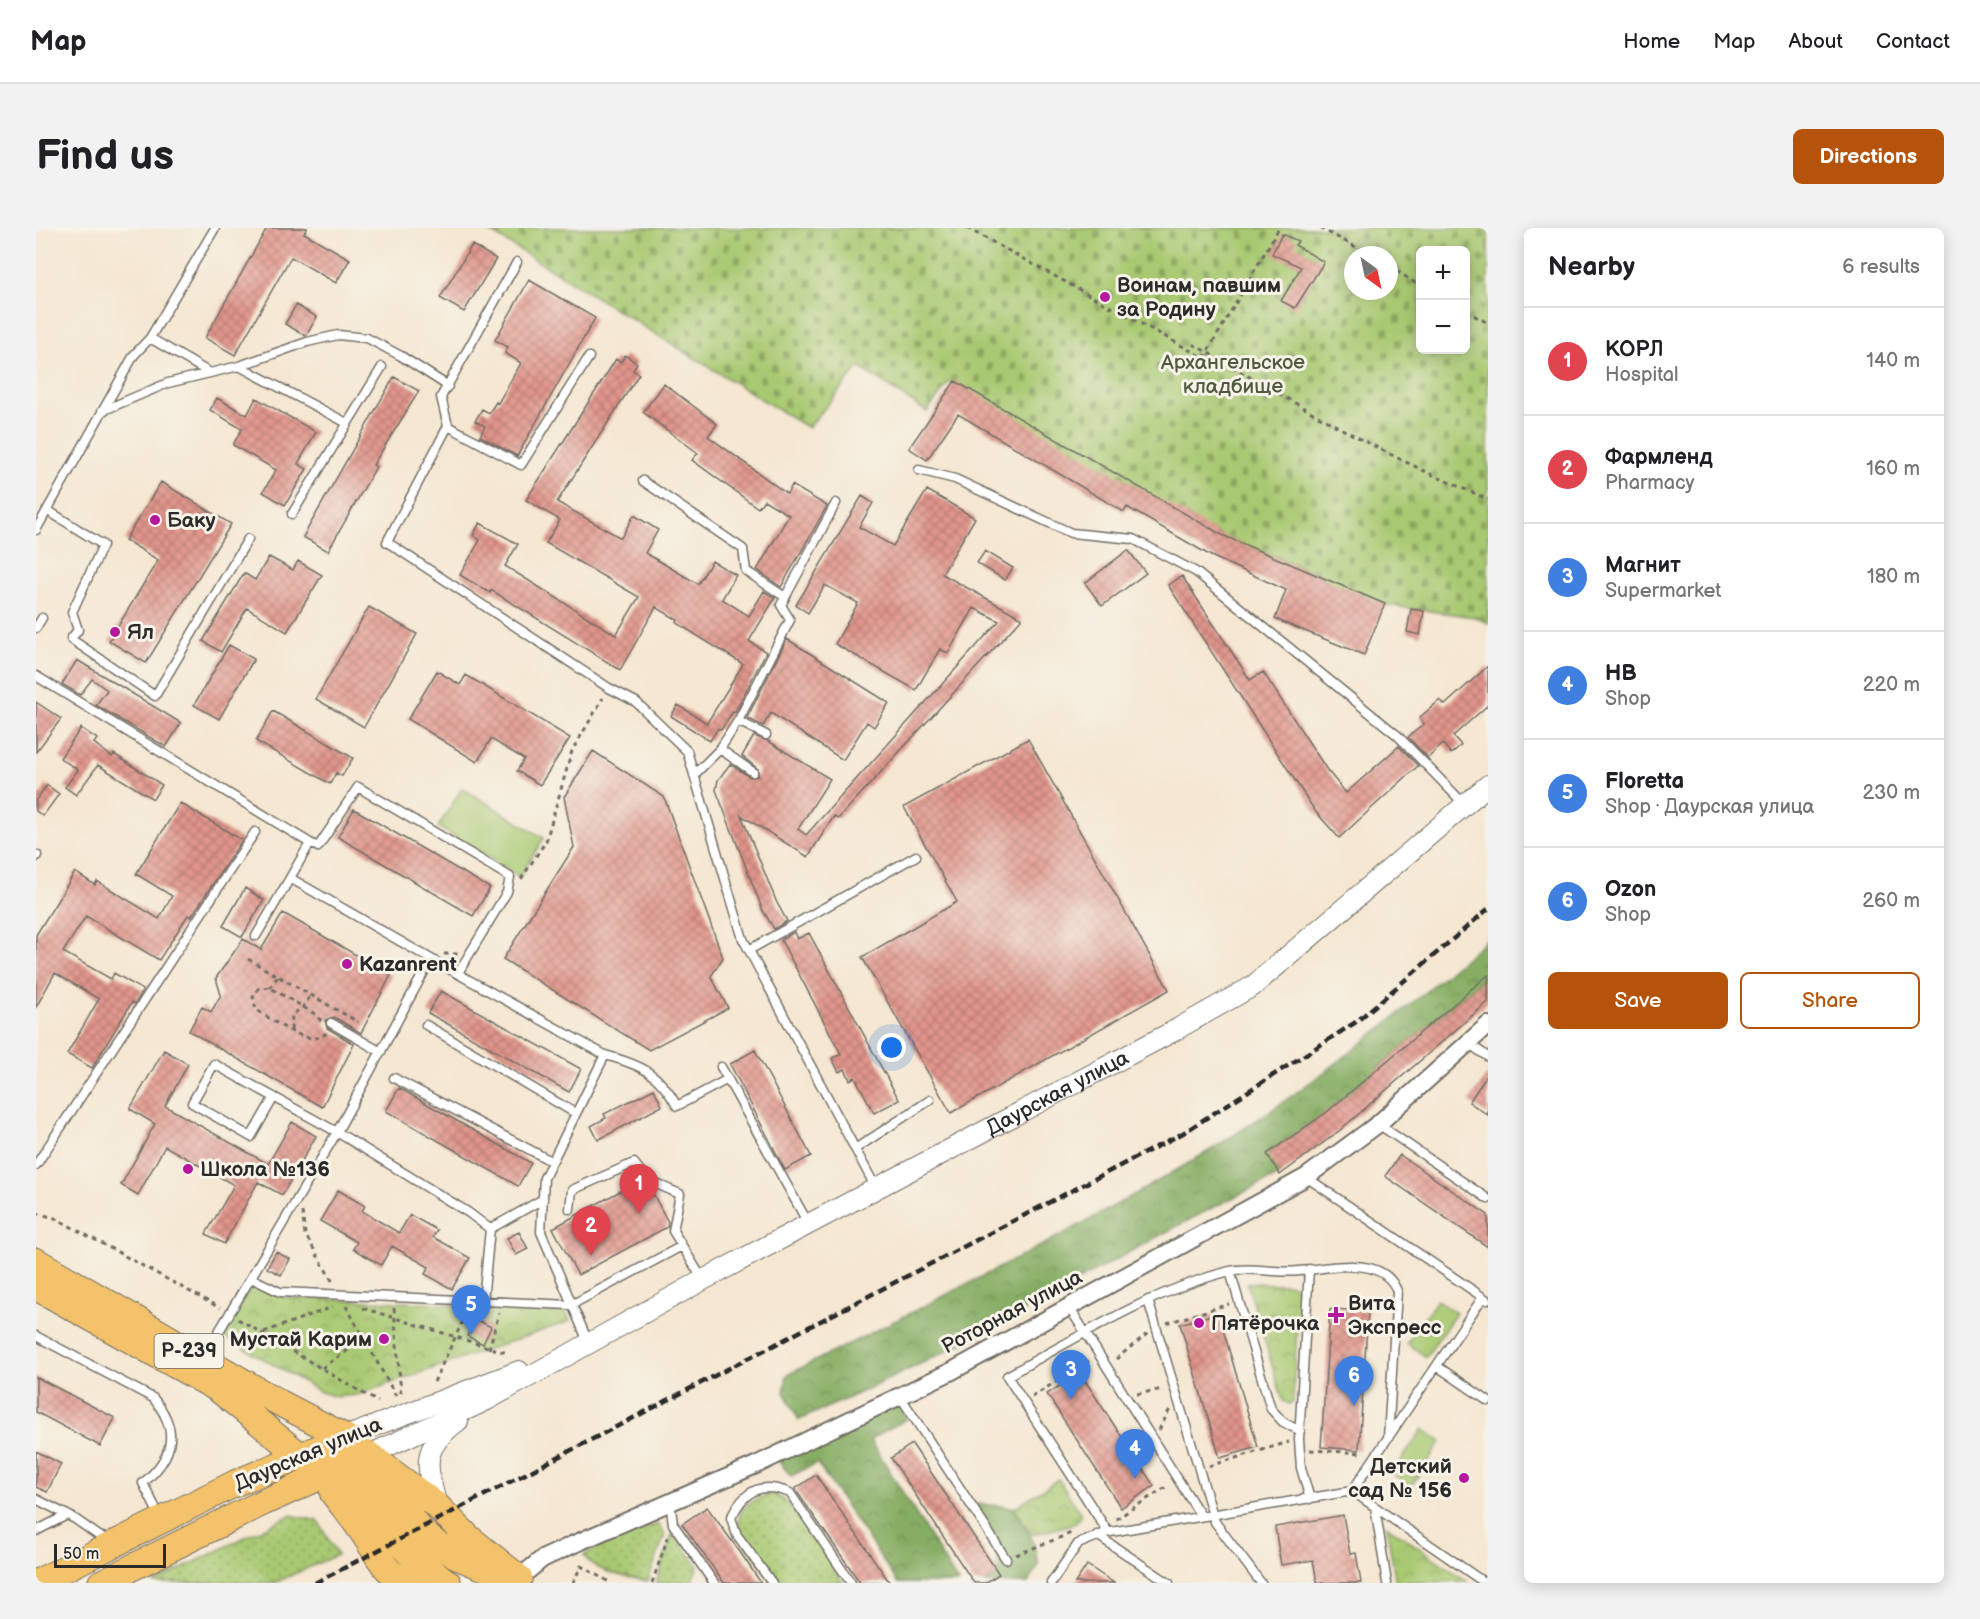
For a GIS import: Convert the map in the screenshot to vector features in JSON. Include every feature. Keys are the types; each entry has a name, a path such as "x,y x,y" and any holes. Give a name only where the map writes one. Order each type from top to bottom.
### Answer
{"main road":[{"name":"Р-239","path":"36,1261 203,1359 345,1437"},
{"name":"Р-239","path":"36,1287 218,1389 297,1455"},
{"name":"Даурская улица","path":"36,1583 297,1455 345,1437"},
{"path":"345,1437 358,1459 426,1536 478,1568 524,1581"},
{"path":"297,1455 319,1454 358,1459 438,1506 469,1539 524,1581"},
{"path":"297,1455 365,1508 415,1559 447,1583"},
{"name":"Даурская улица","path":"101,1583 358,1459"},
{"path":"321,1475 369,1541 380,1563 392,1574 411,1583"}],"street":[{"name":"Даурская улица","path":"358,1459 487,1400 703,1280 1189,1023 1253,986 1488,785"},
{"name":"Роторная улица","path":"524,1581 542,1559 759,1464 900,1396 1069,1307 1306,1177 1378,1124 1488,1025"},
{"name":"Даурская улица","path":"345,1437 589,1344"},
{"path":"438,1506 427,1470 428,1452 444,1432 487,1400"}],"lane":[{"path":"36,530 134,355 150,338 215,228"},
{"path":"517,261 441,397 448,426 387,542 609,688 636,702 687,751 743,939 876,1188"},
{"path":"102,411 168,383 239,366 307,342 338,335 367,338 401,356 448,386"},
{"path":"150,338 210,373"},
{"path":"448,426 521,465 589,357"},
{"path":"239,366 347,423"},
{"path":"292,514 382,367"},
{"path":"919,470 955,480 1071,533 1133,539 1196,572 1397,735 1465,805"},
{"path":"643,482 743,549 746,571 786,597"},
{"path":"694,775 720,749 738,721 790,620 781,605 836,503"},
{"path":"47,510 103,545 72,612 78,630 71,639 156,696 248,539"},
{"path":"36,628 42,618"},
{"path":"36,676 318,848 358,787 510,877 507,892 458,973"},
{"path":"738,721 766,735"},
{"path":"720,749 753,772"},
{"path":"36,1165 255,832"},
{"path":"256,936 310,843"},
{"path":"749,950 916,856"},
{"path":"290,878 604,1055 640,1065 659,1080 677,1106 728,1079"},
{"path":"203,1359 337,1132 431,959"},
{"path":"331,1023 381,1052"},
{"path":"426,1025 575,1113"},
{"path":"1468,1043 1488,1057"},
{"path":"589,1344 541,1232 544,1178 604,1055"},
{"path":"274,1097 251,1137 192,1103 214,1064 274,1097 337,1132 469,1213 490,1229"},
{"path":"721,1066 808,1224"},
{"path":"394,1078 551,1161"},
{"path":"855,1149 930,1100"},
{"path":"1378,1124 1488,1199"},
{"path":"570,1209 572,1190 634,1163 647,1180 681,1194 673,1231 703,1280"},
{"path":"1051,1583 1076,1547 1097,1535 1105,1526 1213,1515 1352,1491 1437,1366 1486,1299 1306,1177"},
{"path":"490,1229 543,1199"},
{"path":"483,1301 490,1229"},
{"path":"251,1278 280,1292 571,1305 682,1246"},
{"path":"1105,1526 1007,1376 1171,1289 1230,1271 1310,1269 1330,1266 1374,1269 1386,1274 1397,1291 1388,1438"},
{"path":"1310,1269 1299,1449 1301,1468 1310,1499"},
{"path":"1230,1271 1271,1409 1300,1435"},
{"path":"1148,1300 1213,1515 1222,1534 1261,1583"},
{"path":"1069,1307 1201,1516"},
{"path":"36,1336 153,1398 164,1411 171,1433 169,1454 159,1470 143,1483 161,1520"},
{"path":"1437,1366 1488,1401"},
{"path":"900,1396 1006,1559"},
{"path":"772,1583 737,1534 731,1518 741,1499 759,1489 777,1487 790,1493 851,1583"},
{"path":"1352,1491 1484,1583"},
{"path":"36,1498 99,1536 117,1542"},
{"path":"670,1501 673,1524 714,1583"},
{"path":"1375,1507 1387,1583"},
{"path":"36,1531 67,1515"},
{"path":"1097,1535 1168,1583"}],"path":[{"path":"967,228 1183,349 1204,358 1280,228"},
{"path":"1320,228 1354,246"},
{"path":"1398,272 1416,283"},
{"path":"1470,313 1488,323"},
{"path":"1193,344 1340,428 1420,470 1488,499"},
{"path":"514,887 546,841 572,751 609,688"},
{"path":"431,959 466,951"},
{"path":"248,959 358,1022"},
{"path":"270,988 278,976"},
{"path":"264,987 270,988 318,1016 327,1031 322,1037 310,1039 254,1007 255,992 264,987"},
{"path":"291,1030 292,1015 303,1007 311,995"},
{"path":"331,1023 339,1011"},
{"path":"36,1213 55,1218 230,1314 378,1402"},
{"path":"393,1297 401,1394"},
{"path":"434,1382 473,1300"},
{"path":"1107,1366 1156,1327 1239,1301"},
{"path":"489,1349 502,1302"},
{"path":"344,1303 507,1353"},
{"path":"262,1333 334,1307"},
{"path":"322,1368 364,1340"},
{"path":"1024,1403 1099,1354"},
{"path":"1125,1396 1174,1387"},
{"path":"1153,1440 1177,1397"},
{"path":"1199,1469 1300,1435"},
{"path":"1299,1449 1377,1454"},
{"path":"1006,1559 1105,1526 1178,1479"},
{"path":"652,1583 673,1524"},
{"path":"573,1583 581,1566 611,1583"}],"green space":[{"name":"Архангельское кладбище","path":"484,228 1488,228 1488,623 1475,617 1378,604 1289,562 1226,538 949,382 927,412 859,367 808,428"},
{"path":"462,788 544,838 520,877 438,827"},
{"path":"1488,938 1488,975 1327,1112 1268,1153 1280,1175 1174,1228 951,1349 799,1420 784,1392 787,1375 1052,1240 1207,1152 1317,1078 1421,996"},
{"path":"254,1283 282,1297 565,1309 570,1321 357,1395 337,1397 321,1392 221,1335"},
{"path":"1247,1283 1292,1284 1299,1290 1293,1401 1290,1404 1283,1401"},
{"path":"1437,1300 1456,1313 1426,1357 1407,1343"},
{"path":"898,1402 907,1419 870,1439 958,1583 898,1583 817,1463 791,1476 778,1460"},
{"path":"1423,1429 1441,1442 1411,1486 1392,1473"},
{"path":"1058,1479 1081,1514 1076,1523 1032,1535 1014,1508"},
{"path":"774,1494 794,1509 843,1583 775,1583 746,1545 738,1525 739,1517 746,1506 759,1498"},
{"path":"976,1504 1012,1507 1032,1539 1039,1565 1028,1583 985,1583 999,1574 998,1558"},
{"path":"290,1515 318,1521 337,1555 274,1583 153,1583"},
{"path":"658,1524 665,1535 648,1581 604,1571 596,1567 584,1555 621,1535"},
{"path":"1386,1525 1467,1581 1396,1583"},
{"path":"673,1532 698,1566 691,1583 656,1583"}],"building":[{"path":"267,228 307,228 304,233 350,259 336,283 291,257 235,355 205,338"},
{"path":"1282,234 1298,241 1295,245 1324,262 1295,308 1281,301 1301,267 1272,254"},
{"path":"472,245 496,259 464,312 440,298"},
{"path":"529,280 595,318 517,456 480,436 485,426 475,421 482,409 489,413 496,402 498,403 521,363 505,353 508,347 495,340"},
{"path":"296,305 317,317 306,336 285,324"},
{"path":"625,355 637,363 633,370 639,374 557,502 621,538 634,515 658,530 645,553 698,584 712,561 736,575 722,599 749,616 764,591 775,598 749,641 766,652 735,712 733,711 721,730 718,728 710,741 671,716 678,705 707,723 743,664 677,623 678,620 656,607 620,670 491,590 490,593 460,575 480,540 473,535 480,523 518,544 505,566 616,635 639,597 546,543 560,520 526,500 616,359 621,362"},
{"path":"394,377 419,391 373,465 376,467 328,551 303,537"},
{"path":"955,381 1222,535 1385,604 1364,655 1275,619 1286,590 1211,556 1127,507 1124,512 958,414 927,460 909,448"},
{"path":"664,384 717,424 708,436 787,494 792,485 827,506 781,587 757,570 789,515 764,500 758,508 692,460 698,453 643,412"},
{"path":"217,398 247,415 256,398 316,432 298,464 307,469 285,505 263,492 276,470 233,445 242,429 210,410"},
{"path":"161,482 231,524 146,663 109,641 158,560 125,540"},
{"path":"927,490 975,518 942,574 1022,618 838,819 834,816 808,857 741,815 777,903 787,921 774,929 763,911 716,790 718,780 730,764 750,777 758,776 758,769 742,756 754,736 768,741 830,779 798,829 806,835 999,621 974,608 948,653 940,649 916,690 835,644 858,603 825,585 808,613 796,605 862,496 873,503 859,527 893,546"},
{"path":"1128,550 1146,573 1102,606 1085,583"},
{"path":"985,551 1013,568 1005,580 977,563"},
{"path":"269,557 293,570 298,561 322,575 287,632 247,608 221,652 203,641 244,573 255,580"},
{"path":"1182,576 1250,680 1263,672 1327,770 1346,793 1399,746 1418,766 1339,838 1315,811 1168,585"},
{"path":"369,607 417,634 364,727 316,699"},
{"path":"1411,609 1424,611 1420,635 1407,632"},
{"path":"787,639 889,703 874,727 867,722 843,760 771,713 763,726 747,718"},
{"path":"229,645 254,659 219,719 194,705"},
{"path":"77,660 181,723 166,747 96,705 107,690 92,679 80,695 62,684"},
{"path":"1488,666 1488,705 1453,736 1461,745 1451,754 1443,744 1428,758 1408,737 1424,724 1419,718 1440,700 1445,705"},
{"path":"437,671 460,685 466,675 570,738 540,785 517,771 524,759 491,739 477,762 408,719"},
{"path":"36,702 61,719 36,752"},
{"path":"273,711 353,758 342,776 336,773 330,784 256,741"},
{"path":"81,728 97,739 94,743 112,757 114,754 162,785 153,799 98,765 76,795 65,787 78,770 60,758"},
{"path":"1028,739 1169,990 951,1113 862,957 957,902 904,807"},
{"path":"593,751 664,797 723,958 711,976 728,1008 649,1050 503,959 574,847 564,797"},
{"path":"47,785 59,794 43,816 36,811 36,800"},
{"path":"180,803 242,840 191,917 188,915 159,960 86,916 63,952 111,979 114,973 143,990 135,1004 132,1002 92,1068 67,1054 99,999 55,973 36,1007 36,935 75,872 95,885 97,881 159,919 172,896 136,874"},
{"path":"354,809 490,888 473,916 338,837"},
{"path":"245,888 264,900 242,937 223,926"},
{"path":"283,913 391,975 361,1033 334,1017 325,1020 327,1028 354,1044 322,1107 189,1031 202,1007 211,1012 221,995 216,978 243,939 261,950"},
{"path":"794,932 797,939 809,933 899,1100 874,1113 855,1077 850,1080 845,1069 839,1072 832,1058 841,1054 781,940"},
{"path":"1488,975 1488,1002 1339,1131 1280,1175 1267,1154 1327,1112"},
{"path":"441,991 581,1069 569,1092 428,1013"},
{"path":"164,1050 188,1064 165,1106 268,1164 292,1122 316,1136 282,1195 258,1182 224,1244 206,1234 234,1185 165,1146 138,1195 121,1185 155,1124 130,1109"},
{"path":"755,1050 811,1156 785,1170 730,1064"},
{"path":"1488,1073 1488,1115 1469,1102"},
{"path":"399,1088 531,1163 518,1186 386,1111"},
{"path":"654,1089 662,1106 598,1140 591,1126 606,1118 604,1114"},
{"path":"1400,1155 1488,1215 1488,1247 1385,1176"},
{"path":"631,1185 639,1199 652,1192 668,1222 667,1227 578,1275 553,1228"},
{"path":"338,1190 365,1206 362,1211 399,1233 410,1215 437,1230 433,1237 470,1258 452,1289 425,1274 429,1267 392,1246 381,1265 353,1249 357,1242 320,1221"},
{"path":"519,1232 528,1249 516,1255 507,1238"},
{"path":"276,1252 290,1259 281,1275 267,1268"},
{"path":"1330,1309 1368,1311 1359,1450 1321,1447"},
{"path":"1218,1313 1258,1447 1220,1458 1180,1324"},
{"path":"475,1319 491,1327 483,1344 467,1336"},
{"path":"1080,1373 1154,1486 1121,1508 1047,1394"},
{"path":"36,1377 115,1418 100,1446 36,1412"},
{"path":"912,1444 999,1574 985,1583 974,1583 891,1458"},
{"path":"36,1451 61,1464 47,1492 36,1487"},
{"path":"816,1475 890,1583 860,1583 795,1489"},
{"path":"707,1507 761,1583 724,1583 682,1524"},
{"path":"1343,1515 1350,1554 1356,1553 1361,1583 1317,1583 1313,1560 1281,1565 1275,1527"},
{"path":"1087,1565 1114,1583 1075,1583"}],"railway":[{"path":"315,1583 1183,1133 1356,1022 1488,909"}],"place":[{"name":"Воинам, павшим за Родину","path":"1105,297"},
{"name":"Баку","path":"155,520"},
{"name":"Ял","path":"115,632"},
{"name":"Kazanrent","path":"347,964"},
{"name":"Школа №136","path":"188,1169"},
{"name":"КОРЛ","path":"639,1214"},
{"name":"Фармленд","path":"591,1256"},
{"name":"Вита Экспресс","path":"1336,1315"},
{"name":"Пятёрочка","path":"1199,1323"},
{"name":"Floretta","path":"471,1335"},
{"name":"Мустай Карим","path":"384,1339"},
{"name":"Магнит","path":"1071,1400"},
{"name":"Ozon","path":"1354,1406"},
{"name":"Детский сад № 156","path":"1464,1478"},
{"name":"HB","path":"1135,1479"}]}
